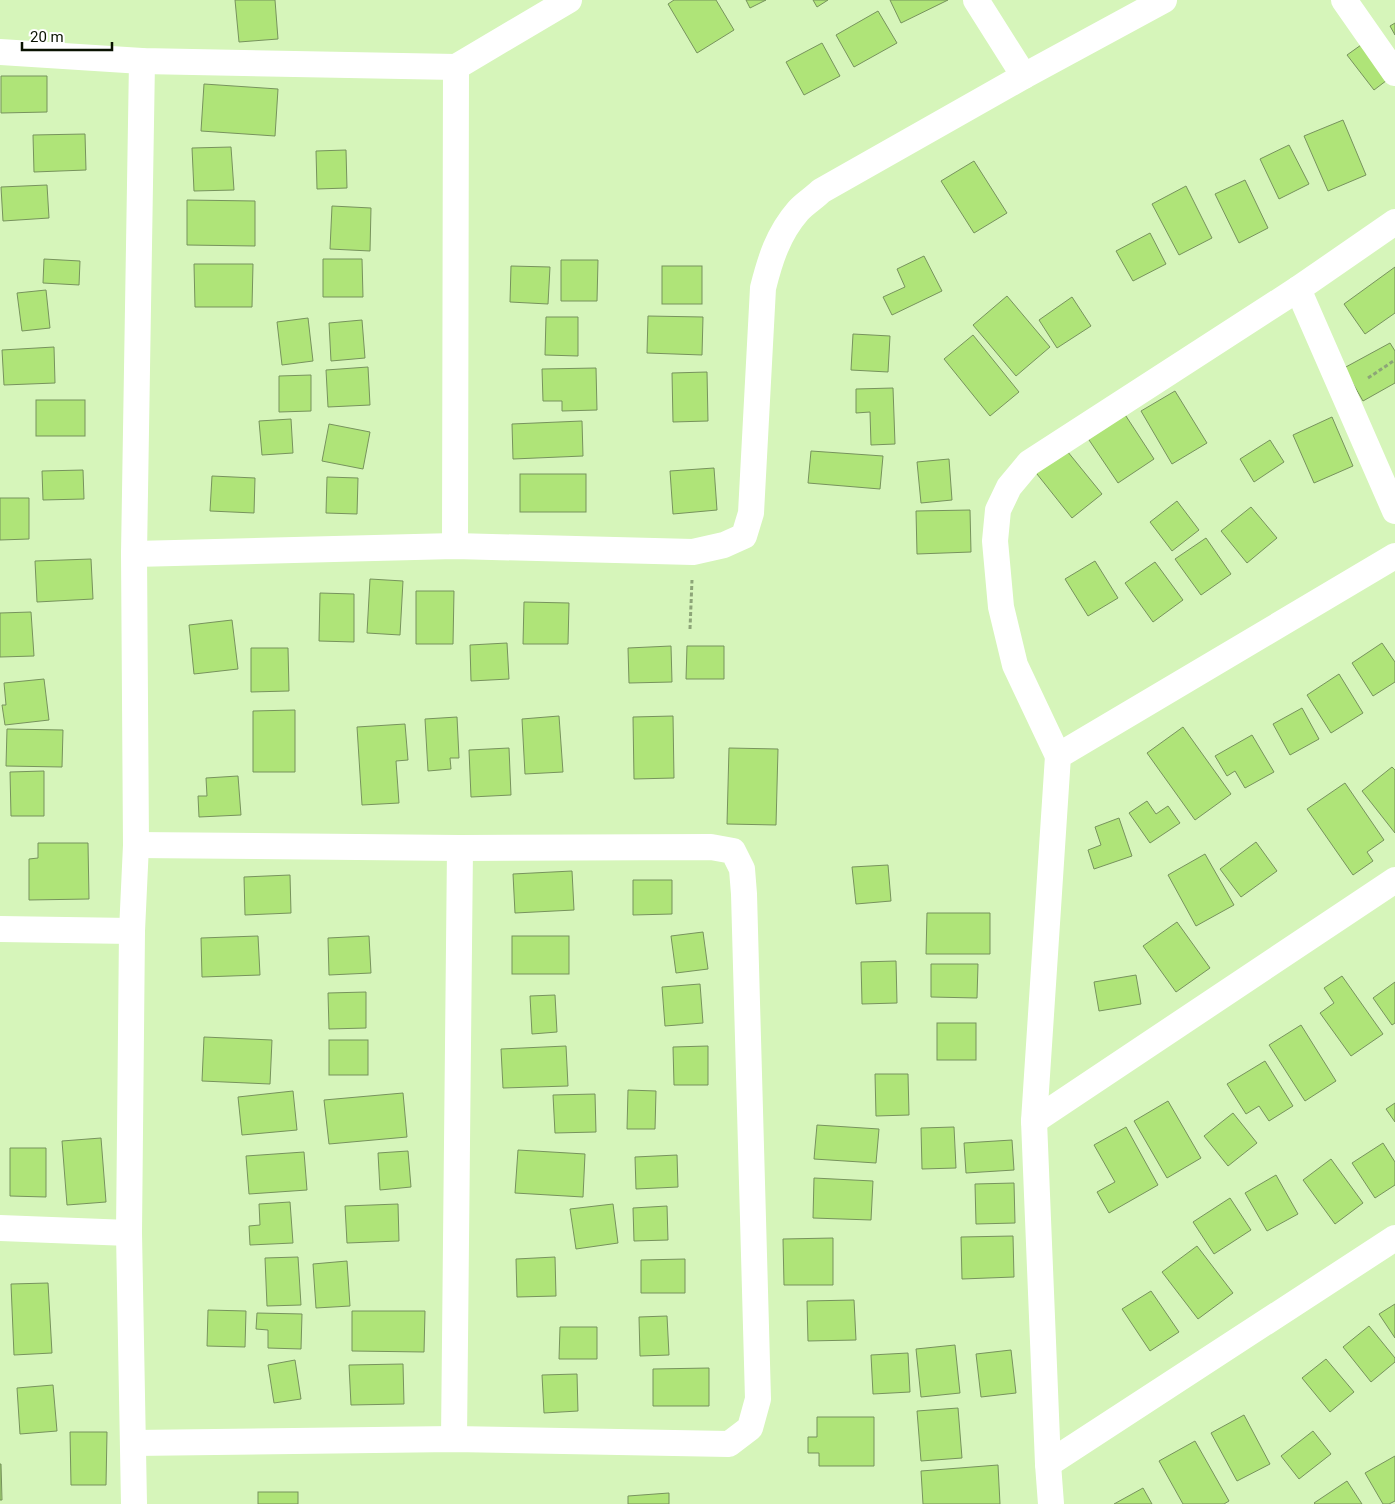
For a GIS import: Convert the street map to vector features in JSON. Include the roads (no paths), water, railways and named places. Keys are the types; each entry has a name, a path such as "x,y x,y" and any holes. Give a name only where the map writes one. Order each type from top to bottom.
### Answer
{"street":[{"path":"0,52 142,61 456,67 569,0"},
{"path":"976,0 1024,76"},
{"path":"134,554 455,546 692,552 724,545 744,536 751,513 763,288 770,258 782,234 798,211 821,191 1024,76 1164,0"},
{"path":"1344,0 1395,73"},
{"path":"134,1504 129,1232 132,931 136,845 134,554 142,61"},
{"path":"455,546 456,67"},
{"path":"1052,1504 1048,1464 1034,1121 1058,756 1015,665 1001,606 995,541 998,510 1009,487 1029,463 1298,289 1395,222"},
{"path":"1298,289 1395,511"},
{"path":"1058,756 1395,556"},
{"path":"134,1443 454,1439 728,1444 750,1428 758,1399 742,869 733,851 711,847 460,848 136,845"},
{"path":"454,1439 460,848"},
{"path":"1034,1121 1395,880"},
{"path":"0,929 132,931"},
{"path":"0,1228 129,1232"},
{"path":"1048,1464 1395,1238"}]}
